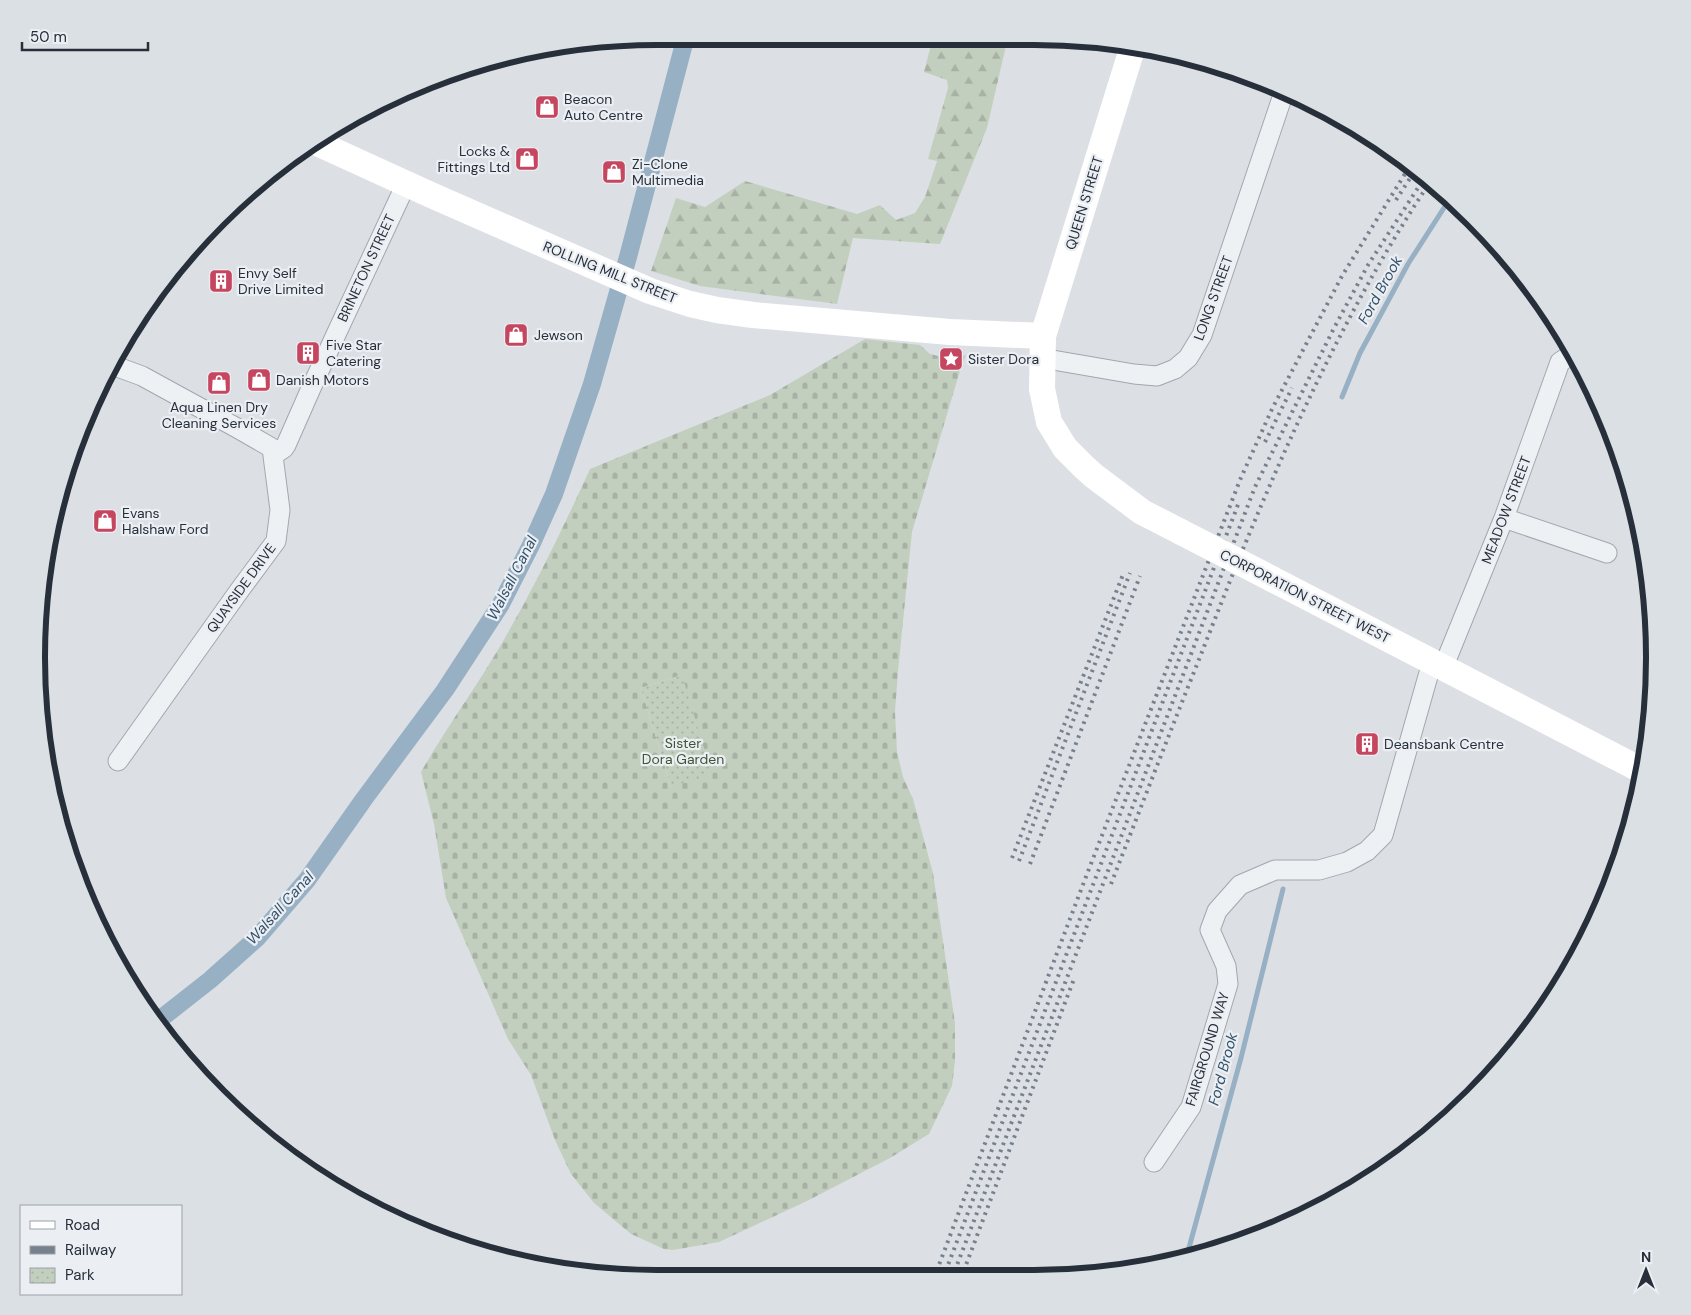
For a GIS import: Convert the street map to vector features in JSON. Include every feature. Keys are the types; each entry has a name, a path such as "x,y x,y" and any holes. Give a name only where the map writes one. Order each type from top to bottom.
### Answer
{"street":[{"name":"QUEEN STREET","path":"1042,347 1131,53"},
{"name":"LONG STREET","path":"1042,347 1134,374 1157,376 1175,369 1188,358 1202,335 1282,98"},
{"name":"ROLLING MILL STREET","path":"321,145 650,291 690,304 737,313 950,332 1042,347"},
{"name":"BRINETON STREET","path":"272,448 278,452 284,448 406,184"},
{"name":"CORPORATION STREET WEST","path":"1042,347 1042,389 1049,422 1065,448 1094,476 1142,512 1636,767"},
{"name":"MEADOW STREET","path":"1438,665 1504,518 1560,362 1567,357"},
{"path":"118,367 142,376 272,448"},
{"name":"QUAYSIDE DRIVE","path":"118,761 238,591 276,541 280,510 272,448"},
{"path":"1504,518 1607,553"},
{"name":"FAIRGROUND WAY","path":"1154,1162 1191,1107 1228,984 1226,966 1210,930 1217,911 1240,886 1275,870 1319,870 1348,862 1367,851 1383,835 1438,665"}],"green space":[{"path":"931,45 1006,45 987,128 940,244 853,238 837,304 700,286 651,271 676,198 705,207 745,181 857,214 880,205 896,220 915,213 925,197 937,161 928,159 948,88 947,80 924,72"},
{"path":"865,339 920,345 930,354 951,359 966,355 912,532 895,712 897,752 903,777 913,799 933,873 955,1023 955,1061 952,1086 929,1134 890,1158 807,1201 719,1242 673,1250 664,1249 631,1234 594,1203 571,1174 555,1140 531,1075 508,1039 446,898 434,824 421,772 514,622 570,513 590,469 770,395","holes":["682,675 671,787 641,688"]},
{"name":"Sister Dora Garden","path":"682,675 712,775 671,787 641,688"}],"waterway":[{"name":"Walsall Canal","path":"162,1017 210,980 257,938 307,880 445,690 501,604 554,494 592,384 628,257 684,45"},
{"name":"Ford Brook","path":"1342,397 1360,353 1408,264 1446,205"},
{"name":"Ford Brook","path":"1188,1250 1241,1058 1283,889"}],"railway":[{"path":"937,1270 1087,874 1240,480 1272,409 1342,276 1406,172"},
{"path":"1396,200 1411,176"},
{"path":"955,1270 1255,487 1333,330 1368,265 1421,184"},
{"path":"1111,884 1226,591 1303,411 1362,294 1426,188"},
{"path":"1265,442 1292,388"},
{"path":"946,1270 1239,502"},
{"path":"1012,858 1124,572"},
{"path":"1019,861 1130,573"},
{"path":"1030,864 1140,576"},
{"path":"964,1270 1074,979"}],"place":[{"name":"Beacon Auto Centre","path":"547,107"},
{"name":"Locks & Fittings Ltd","path":"527,159"},
{"name":"Zi-Clone Multimedia","path":"614,172"},
{"name":"Envy Self Drive Limited","path":"221,281"},
{"name":"Jewson","path":"516,335"},
{"name":"Five Star Catering","path":"308,353"},
{"name":"Sister Dora","path":"951,359"},
{"name":"Danish Motors","path":"259,380"},
{"name":"Aqua Linen Dry Cleaning Services","path":"219,383"},
{"name":"Evans Halshaw Ford","path":"105,521"},
{"name":"Deansbank Centre","path":"1367,744"}]}
